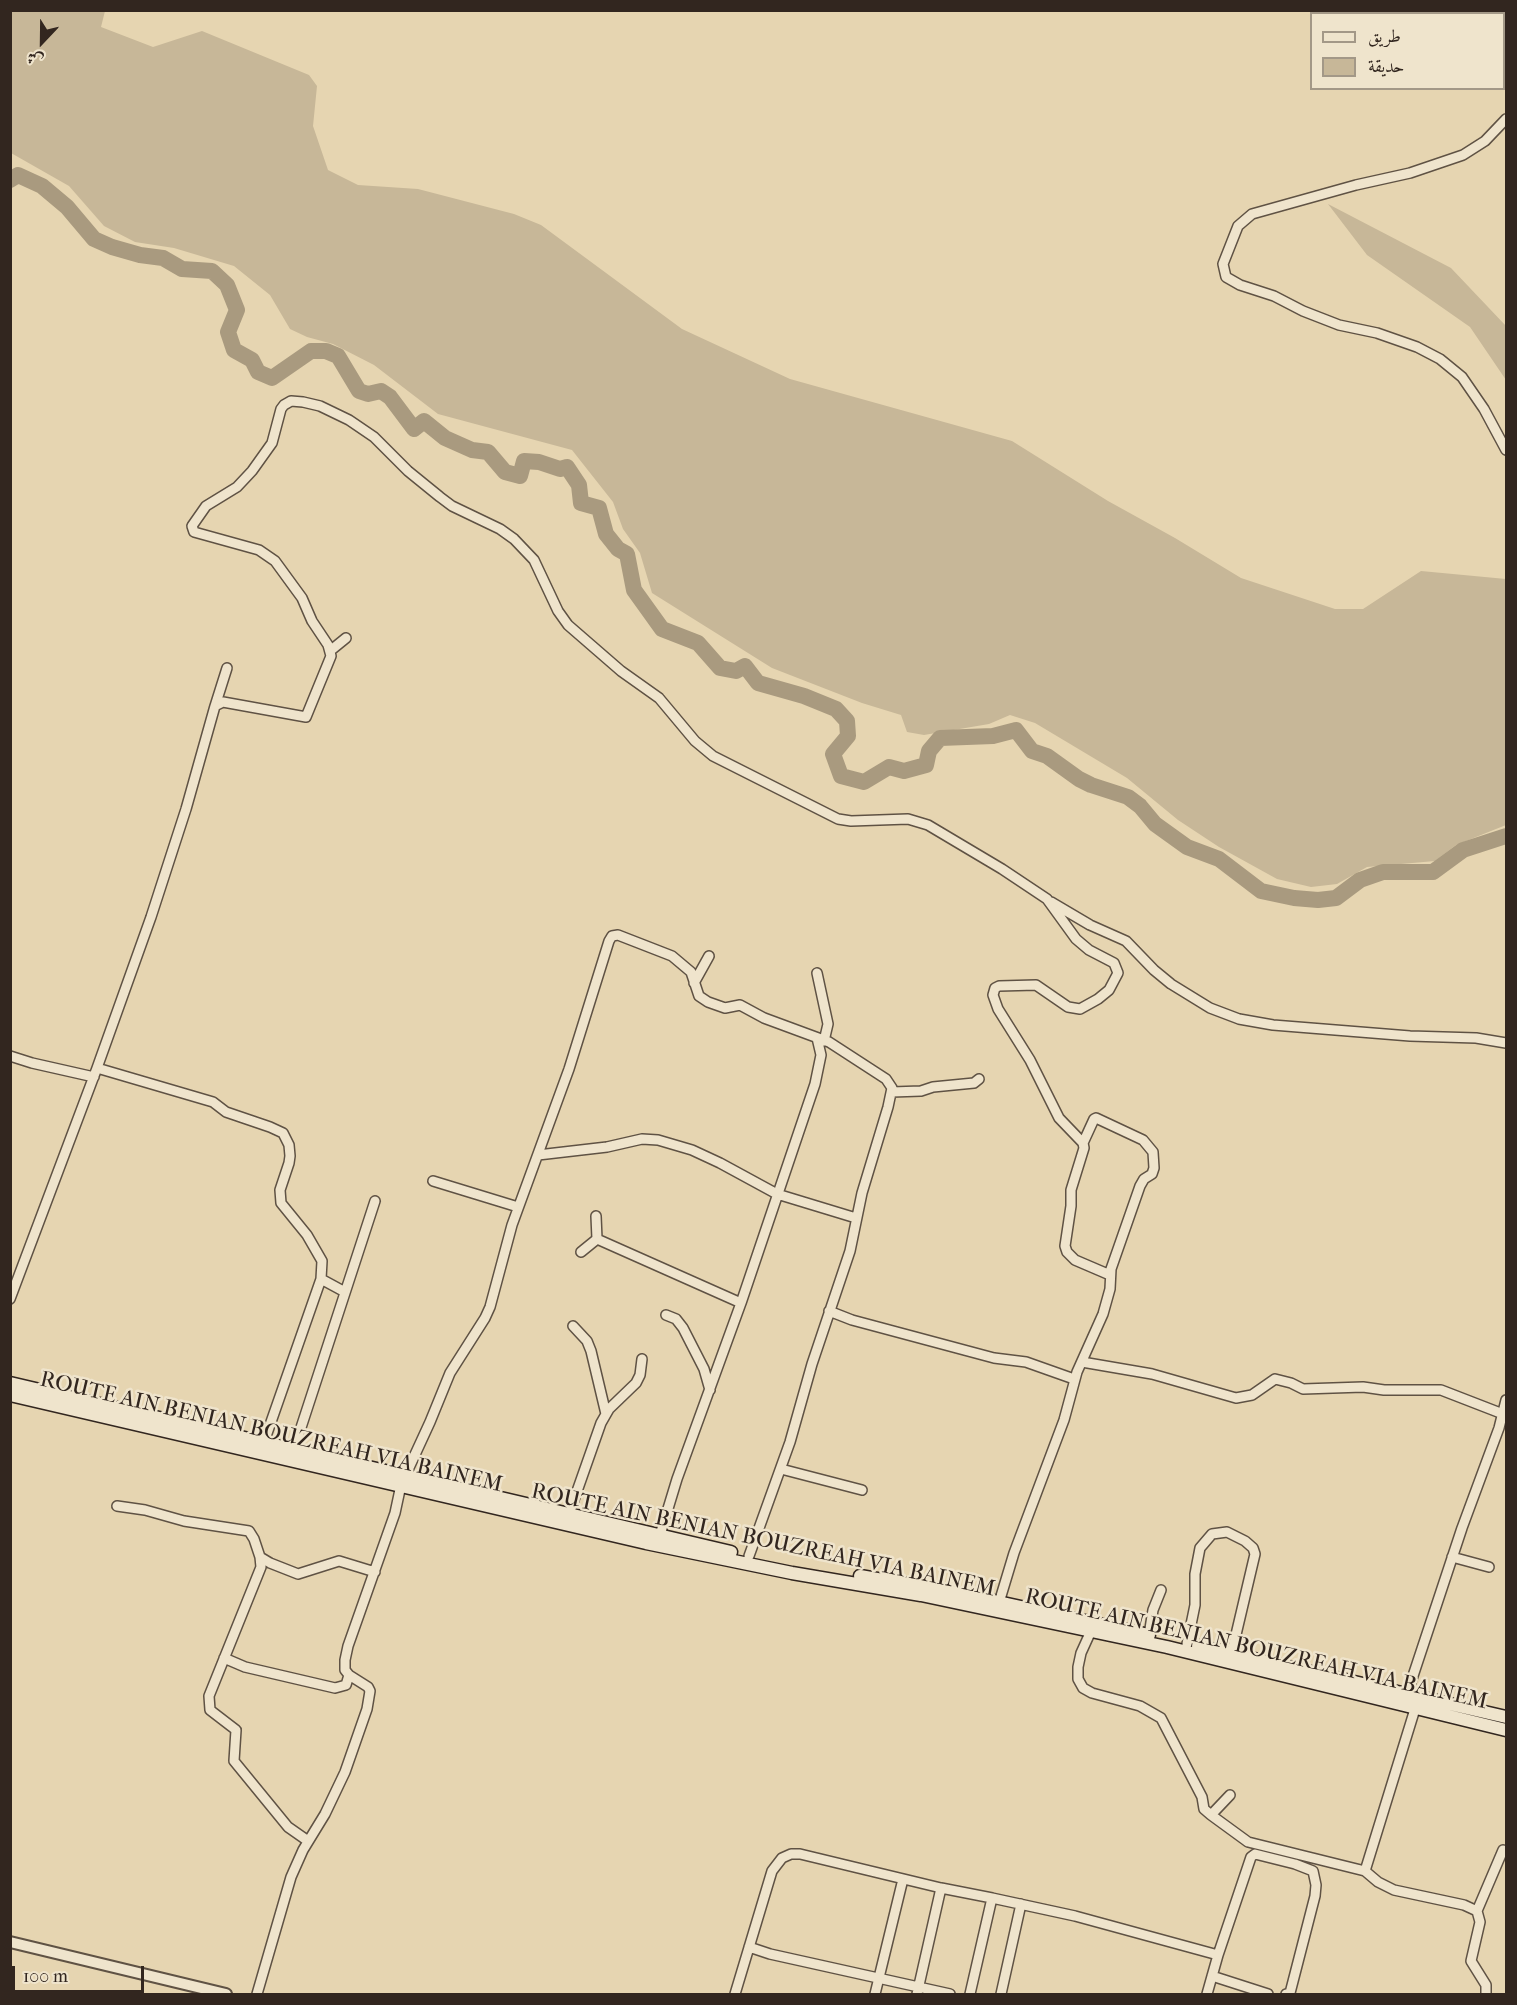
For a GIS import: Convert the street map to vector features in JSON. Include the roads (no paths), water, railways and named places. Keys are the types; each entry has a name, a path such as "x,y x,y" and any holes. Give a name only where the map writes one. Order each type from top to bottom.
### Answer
{"main road":[{"name":"ROUTE AIN BENIAN BOUZREAH VIA BAINEM","path":"10,1383 294,1449 646,1543 998,1606 1091,1631 1407,1694 1506,1717"},
{"name":"ROUTE AIN BENIAN BOUZREAH VIA BAINEM","path":"10,1395 569,1514 749,1556 1149,1635 1415,1709 1506,1730"}],"street":[{"path":"1506,120 1485,141 1463,155 1410,173 1356,185 1252,214 1238,226 1223,264 1226,277 1240,285 1274,296 1303,311 1339,325 1377,333 1417,347 1440,360 1456,372 1467,385 1484,409 1506,450"},
{"path":"215,706 223,702 306,717 331,656 302,598 271,558 259,550 194,532 192,526 206,506 237,487 252,471 272,443 284,405 291,401 320,406 349,420 374,436 408,471 452,506 500,529 513,539 534,560 558,611 568,625 621,671 659,698 695,741 713,756 838,819 920,821 1002,869 1090,925 1125,941 1171,984 1210,1008 1239,1019 1273,1025 1410,1036 1476,1038 1506,1043"},
{"path":"330,651 346,638"},
{"path":"10,1299 151,917 186,809 227,668"},
{"path":"1047,899 1068,930 1083,945 1114,963 1118,973 1116,980 1104,995 1080,1009 1068,1007 1036,985 999,986 995,988 993,995 998,1009 1030,1060 1059,1118 1083,1143"},
{"path":"257,1995 286,1890 308,1841 325,1814 345,1772 370,1696 368,1687 345,1670 348,1646 396,1513 404,1480 450,1373 490,1307 518,1207 569,1069 612,936 618,935 672,956 691,972 699,996 708,1002 725,1008 740,1005 764,1018 820,1040 886,1078 891,1084 892,1092 856,1218 850,1251 829,1311 781,1468 749,1556"},
{"path":"694,982 709,956"},
{"path":"660,1535 677,1479 741,1303 817,1075 821,1055 820,1040 828,1024 817,973"},
{"path":"10,1056 95,1072 213,1102 226,1112 283,1133 289,1145 290,1156 279,1200 306,1235 322,1261 321,1279 264,1442"},
{"path":"892,1092 921,1091 933,1087 974,1083 979,1079"},
{"path":"998,1606 1014,1553 1064,1420 1074,1379 1103,1314 1110,1289 1110,1275 1140,1186 1144,1179 1152,1174 1154,1168 1153,1152 1143,1140 1096,1118 1083,1143 1084,1148 1071,1190 1065,1246 1071,1258 1110,1275"},
{"path":"537,1155 607,1147 642,1139 658,1140 692,1150 720,1162 777,1194 856,1218"},
{"path":"433,1181 518,1207"},
{"path":"294,1449 375,1201"},
{"path":"597,1216 597,1239"},
{"path":"597,1239 741,1303"},
{"path":"581,1252 597,1239"},
{"path":"321,1279 345,1292"},
{"path":"829,1311 852,1320 994,1358 1023,1361 1074,1379"},
{"path":"666,1315 676,1319 683,1328 704,1369 710,1390"},
{"path":"573,1326 587,1341 591,1351 606,1414"},
{"path":"569,1514 606,1414 636,1383 642,1359"},
{"path":"1082,1362 1152,1374 1236,1398 1252,1395 1275,1379 1303,1389 1363,1387 1384,1390 1441,1390 1503,1414"},
{"path":"1407,1694 1506,1400"},
{"path":"781,1468 862,1490"},
{"path":"117,1506 145,1510 184,1521 249,1531 254,1539 261,1567 209,1696 210,1710 236,1730 234,1761 288,1827 308,1841"},
{"path":"1187,1644 1196,1605 1195,1574 1200,1548 1212,1533 1227,1532 1245,1541 1253,1548 1255,1554 1230,1658"},
{"path":"260,1557 298,1574 339,1560 375,1572"},
{"path":"1452,1557 1489,1567"},
{"path":"1149,1635 1153,1610 1161,1590"},
{"path":"1091,1631 1079,1660 1078,1679 1081,1686 1092,1693 1140,1706 1161,1718 1202,1797 1204,1809 1210,1815 1248,1842 1365,1871 1378,1882 1394,1890 1464,1905 1477,1911"},
{"path":"224,1658 245,1667 335,1688 346,1685 349,1675"},
{"path":"1365,1871 1415,1709"},
{"path":"1210,1815 1230,1795"},
{"path":"1248,1842 1255,1854 1313,1871 1316,1885 1315,1896 1290,1993 1286,1995"},
{"path":"1486,1995 1486,1985 1471,1961 1480,1923 1477,1911 1503,1850"},
{"path":"735,1995 772,1871 782,1858 791,1854 800,1854 941,1888 1075,1916 1218,1955"},
{"path":"1207,1995 1251,1857 1255,1854"},
{"path":"875,1995 903,1879"},
{"path":"918,1991 941,1888"},
{"path":"970,1995 992,1898"},
{"path":"1001,1995 1021,1904"},
{"path":"10,1942 226,1995"},
{"path":"749,1947 879,1978 918,1991 950,1995"},
{"path":"1212,1976 1268,1995"}],"waterway":[{"path":"10,180 18,175 42,186 67,207 94,239 140,255 163,258 182,269 212,271 227,285 237,310 228,332 234,350 252,360 258,372 272,378 311,351 326,351 338,356 359,391 368,394 381,391 390,397 414,429 424,421 445,438 472,450 488,452 505,472 520,476 524,461 539,462 560,469 567,467 579,485 581,503 599,508 606,534 618,549 627,554 634,590 662,629 698,643 720,668 736,671 745,666 758,683 804,696 836,709 847,721 848,736 833,754 841,776 864,782 889,767 904,771 926,765 929,751 940,738 993,736 1016,730 1032,751 1047,756 1091,785 1128,797 1140,806 1155,824 1187,847 1219,859 1261,891 1294,898 1318,900 1336,898 1360,880 1383,872 1433,872 1463,850 1506,836"}]}
